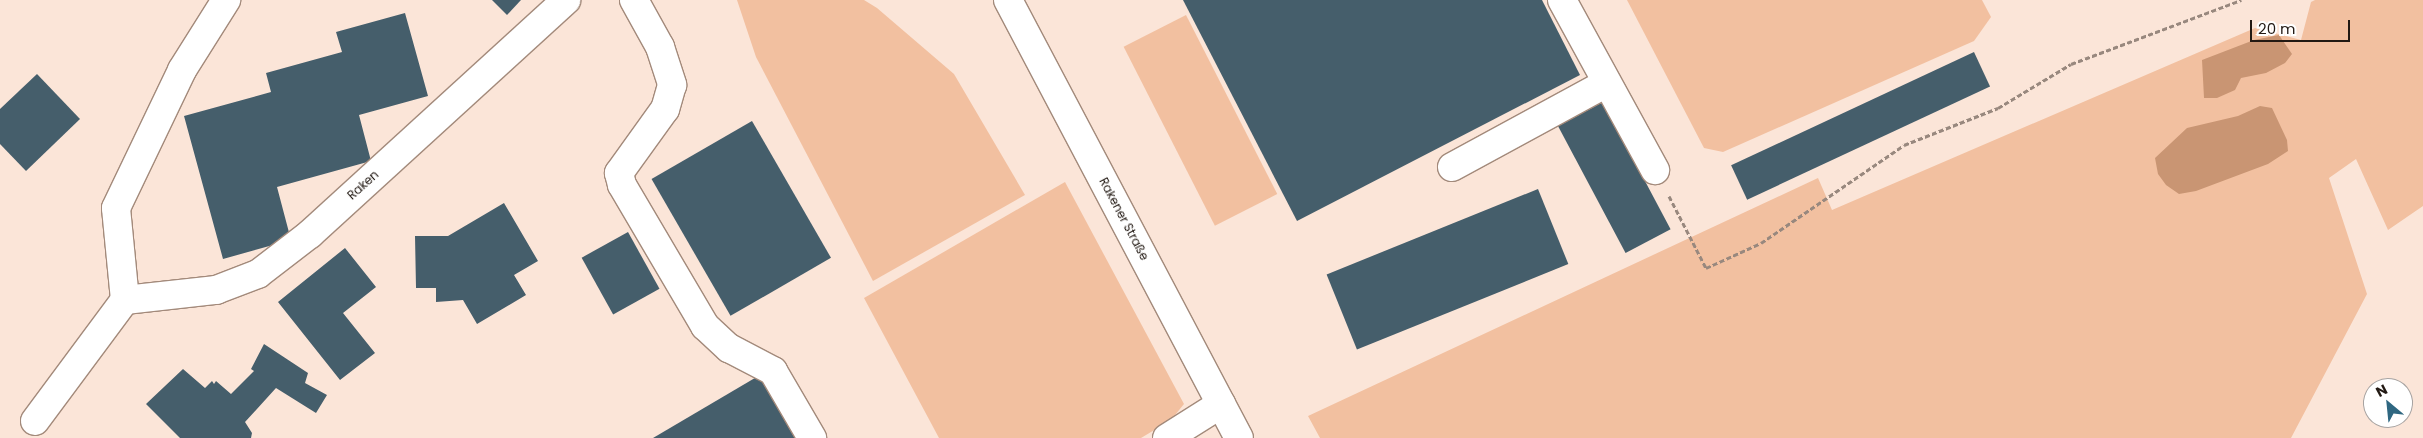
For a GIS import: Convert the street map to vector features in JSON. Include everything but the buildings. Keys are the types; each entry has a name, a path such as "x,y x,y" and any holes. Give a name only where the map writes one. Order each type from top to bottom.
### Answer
{"street":[{"path":"35,421 125,300 116,208 182,70 226,0"},
{"name":"Raken","path":"125,300 216,290 258,274 310,234 566,0"},
{"path":"634,0 660,47 672,85 666,109 620,174 622,186 705,326 729,348 773,371 812,438"},
{"name":"Rakener Straße","path":"1008,0 1239,438"},
{"path":"1562,0 1655,170"},
{"path":"1452,167 1607,83"},
{"path":"1167,438 1221,404"}],"path":[{"path":"1655,170 1706,268 1761,243 1904,145 1998,108 2071,64 2241,0"}],"shaded area":[{"path":"737,0 864,0 877,8 954,74 1025,195 873,281 756,57"},
{"path":"1627,0 1982,0 1991,17 1974,41 1723,152 1704,148"},
{"path":"2315,0 2423,0 2423,206 2388,230 2356,159 2329,178 2367,294 2291,438 1320,438 1308,416 1818,178 1832,210 2255,28 2301,40 2311,2"},
{"path":"1186,15 1277,194 1215,226 1124,47"},
{"path":"2279,35 2292,54 2285,63 2266,73 2241,78 2235,90 2217,98 2204,98 2202,60 2254,40"},
{"path":"2260,106 2272,108 2287,140 2288,151 2268,164 2196,191 2179,194 2166,185 2158,174 2155,158 2187,128 2238,116"},
{"path":"1065,182 1184,404 1171,420 1141,438 939,438 864,298"}]}
